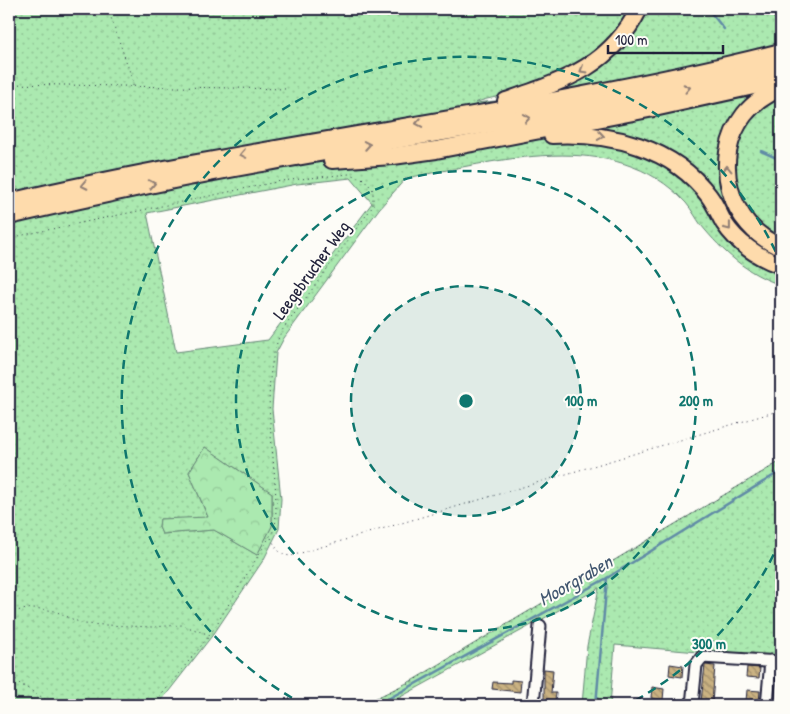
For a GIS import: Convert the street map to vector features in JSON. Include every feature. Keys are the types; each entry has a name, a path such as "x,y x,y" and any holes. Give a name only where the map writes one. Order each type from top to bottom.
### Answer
{"highway":[{"path":"467,115 547,86 586,69 606,54 621,38 639,9"},
{"path":"9,202 147,172 656,82 781,52"},
{"path":"9,216 143,186 267,162 642,98 781,65"},
{"path":"267,162 401,155 654,108 781,80"},
{"path":"781,87 754,104 739,122 729,147 727,169 732,196 743,218 762,237 781,247"},
{"path":"500,137 594,135 626,141 659,154 674,164 709,196 726,225 741,243 755,254 781,265"}],"street":[{"path":"533,705 540,626"},
{"path":"692,705 696,665 702,657 776,662 767,705"}],"path":[{"path":"108,9 133,81 133,88"},
{"path":"9,84 133,88 209,86 288,89"},
{"name":"Leegebrucher Weg","path":"9,238 281,181 349,174 364,179 372,186 375,194 373,206 281,332 274,350 269,409 277,511 275,528 271,538 210,635 153,705"},
{"path":"271,538 277,550 284,556 291,556 781,410"},
{"path":"362,705 414,680 781,461"},
{"path":"9,560 9,583"},
{"path":"9,598 9,616"},
{"path":"9,611 34,608 55,611 83,624 152,627 182,625 210,635"},
{"path":"9,672 20,684 56,705"}],"green space":[{"path":"9,9 633,9 624,24 601,50 572,70 523,91 475,103 533,96 568,84 599,65 612,53 625,40 644,9 774,9 781,16 781,45 779,45 781,86 764,90 754,98 766,91 781,87 781,90 763,102 781,92 781,285 757,275 736,261 709,235 686,203 657,179 625,164 590,157 553,155 515,158 406,178 379,209 284,338 276,353 272,409 281,499 279,529 264,559 215,632 158,705 9,705","holes":["351,178 372,203 268,340 176,352 147,213 297,184","205,447 272,493 272,526 257,555 214,530 162,534 159,527 160,519 208,518 189,472"]},
{"path":"205,447 272,493 272,526 257,555 214,530 162,534 159,527 160,519 208,517 189,472"},
{"path":"781,461 781,659 615,645 610,705 582,705 587,646 599,588 386,705 362,705 413,680"}],"building":[{"path":"670,664 683,666 682,677 669,675"},
{"path":"705,665 715,666 712,703 701,702"},
{"path":"747,667 760,668 759,678 746,677"},
{"path":"544,669 553,670 551,693 556,693 555,704 544,703"},
{"path":"511,680 521,681 520,692 492,689 493,682 511,683"},
{"path":"652,687 664,689 663,700 651,698"},
{"path":"747,690 760,691 759,702 746,701"}],"waterway":[{"path":"708,9 724,29"},
{"path":"761,151 781,160"},
{"name":"Moorgraben","path":"377,705 607,578 781,471"},
{"path":"596,705 607,578"}]}
